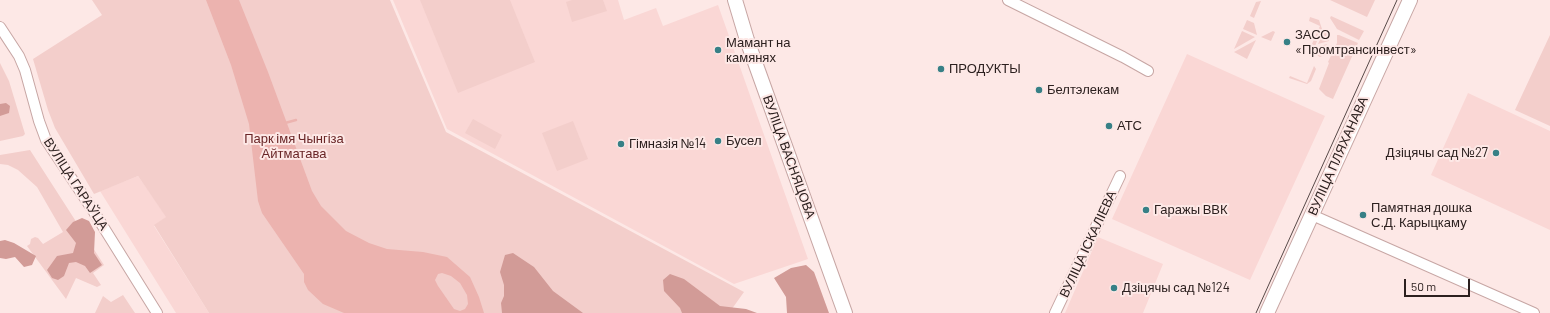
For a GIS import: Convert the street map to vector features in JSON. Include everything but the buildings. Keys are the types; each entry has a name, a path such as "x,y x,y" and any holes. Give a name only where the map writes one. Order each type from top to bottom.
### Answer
{"main road":[{"name":"ВУЛІЦА ВАСНЯЦОВА","path":"735,0 749,47 845,313"},
{"name":"ВУЛІЦА ПЛЯХАНАВА","path":"1267,313 1410,0"}],"street":[{"path":"1008,0 1148,71"},
{"name":"ВУЛІЦА ГАРАЎЦА","path":"0,27 12,43 22,63 46,140 94,212 157,313"},
{"name":"ВУЛІЦА ІСКАЛІЕВА","path":"1055,313 1120,176"},
{"path":"1312,214 1534,313"}],"shaded area":[{"path":"206,0 239,0 268,72 312,191 321,206 346,231 369,243 387,249 423,252 447,257 470,277 484,313 344,313 323,304 308,290 304,282 304,274 262,213 258,201 249,124 231,65","holes":["442,273 451,276 460,283 467,295 468,304 465,309 460,311 454,309 435,280 438,274"]},
{"name":"Гімназія №14","path":"393,0 618,0 624,20 656,8 663,26 718,5 808,259 734,284 447,129"},
{"path":"1187,54 1325,116 1250,280 1112,219"},
{"name":"Дзіцячы сад №27","path":"1468,93 1550,131 1550,230 1431,175"},
{"path":"6,103 10,106 9,113 0,116 0,104"},
{"path":"138,176 167,217 154,226 209,313 176,313 100,191"},
{"path":"82,218 89,221 95,232 94,253 102,265 90,273 85,266 76,262 69,263 64,276 58,280 52,278 47,270 57,256 73,253 76,243 66,230 73,222"},
{"name":"Дзіцячы сад №124","path":"1098,237 1163,264 1143,313 1065,313"},
{"path":"5,240 14,243 36,256 32,265 24,267 15,257 6,259 0,258 0,241"},
{"path":"513,253 534,267 553,291 583,313 502,313 501,303 504,296 504,285 500,272 505,255"},
{"path":"806,265 814,272 829,313 787,313 786,297 774,278 791,268"},
{"path":"670,274 684,279 720,306 746,309 757,313 682,313 680,308 664,291 663,280"}],"green space":[{"name":"Парк імя Чынгіза Айтматава","path":"92,0 390,0 446,132 744,292 729,313 209,313 154,225 166,217 138,176 94,194 55,128 48,110 33,59 102,15"},
{"path":"420,0 510,0 535,62 458,93"},
{"path":"572,0 603,0 607,11 572,22 566,2"},
{"path":"1330,0 1375,0 1367,17"},
{"path":"1261,1 1254,18 1250,16 1256,2"},
{"path":"1331,16 1364,31 1359,40 1337,29 1330,18"},
{"path":"1310,17 1319,20 1322,29 1315,46 1312,44 1320,26 1309,21"},
{"path":"1247,20 1254,23 1257,35 1243,29"},
{"path":"1325,29 1328,31 1329,41 1318,44"},
{"path":"1242,31 1255,37 1234,49"},
{"path":"1273,31 1275,32 1271,41 1261,37"},
{"path":"1337,35 1358,43 1333,99 1326,96 1319,89 1329,63 1328,62 1337,43"},
{"path":"1550,35 1550,126 1515,110"},
{"path":"1256,40 1247,59 1234,52"},
{"path":"1327,44 1322,56 1320,57 1315,54 1317,47"},
{"path":"0,63 9,81 25,134 23,136 0,141"},
{"path":"1314,66 1316,69 1311,81 1307,84 1289,78 1290,76 1307,83"},
{"path":"473,119 502,135 495,149 465,133"},
{"path":"573,121 588,159 557,171 542,133"},
{"path":"30,150 104,265 93,273 101,285 97,287 76,278 66,299 27,246 30,244 31,239 35,237 38,238 43,244 63,232 37,187 18,170 8,165 0,164 0,155"},
{"path":"123,295 135,313 95,313 103,296 111,302"}],"waterway":[{"path":"285,123 296,120"}],"tram line":[{"path":"1256,313 1397,0"}],"place":[{"name":"ЗАСО «Промтрансинвест»","path":"1287,42"},
{"name":"Мамант на камянях","path":"718,50"},
{"name":"ПРОДУКТЫ","path":"941,69"},
{"name":"Белтэлекам","path":"1039,90"},
{"name":"АТС","path":"1109,126"},
{"name":"Бусел","path":"718,141"},
{"name":"Гімназія №14","path":"621,144"},
{"name":"Дзіцячы сад №27","path":"1496,153"},
{"name":"Гаражы ВВК","path":"1146,210"},
{"name":"Памятная дошка С.Д. Карыцкаму","path":"1363,215"},
{"name":"Дзіцячы сад №124","path":"1114,288"}]}
